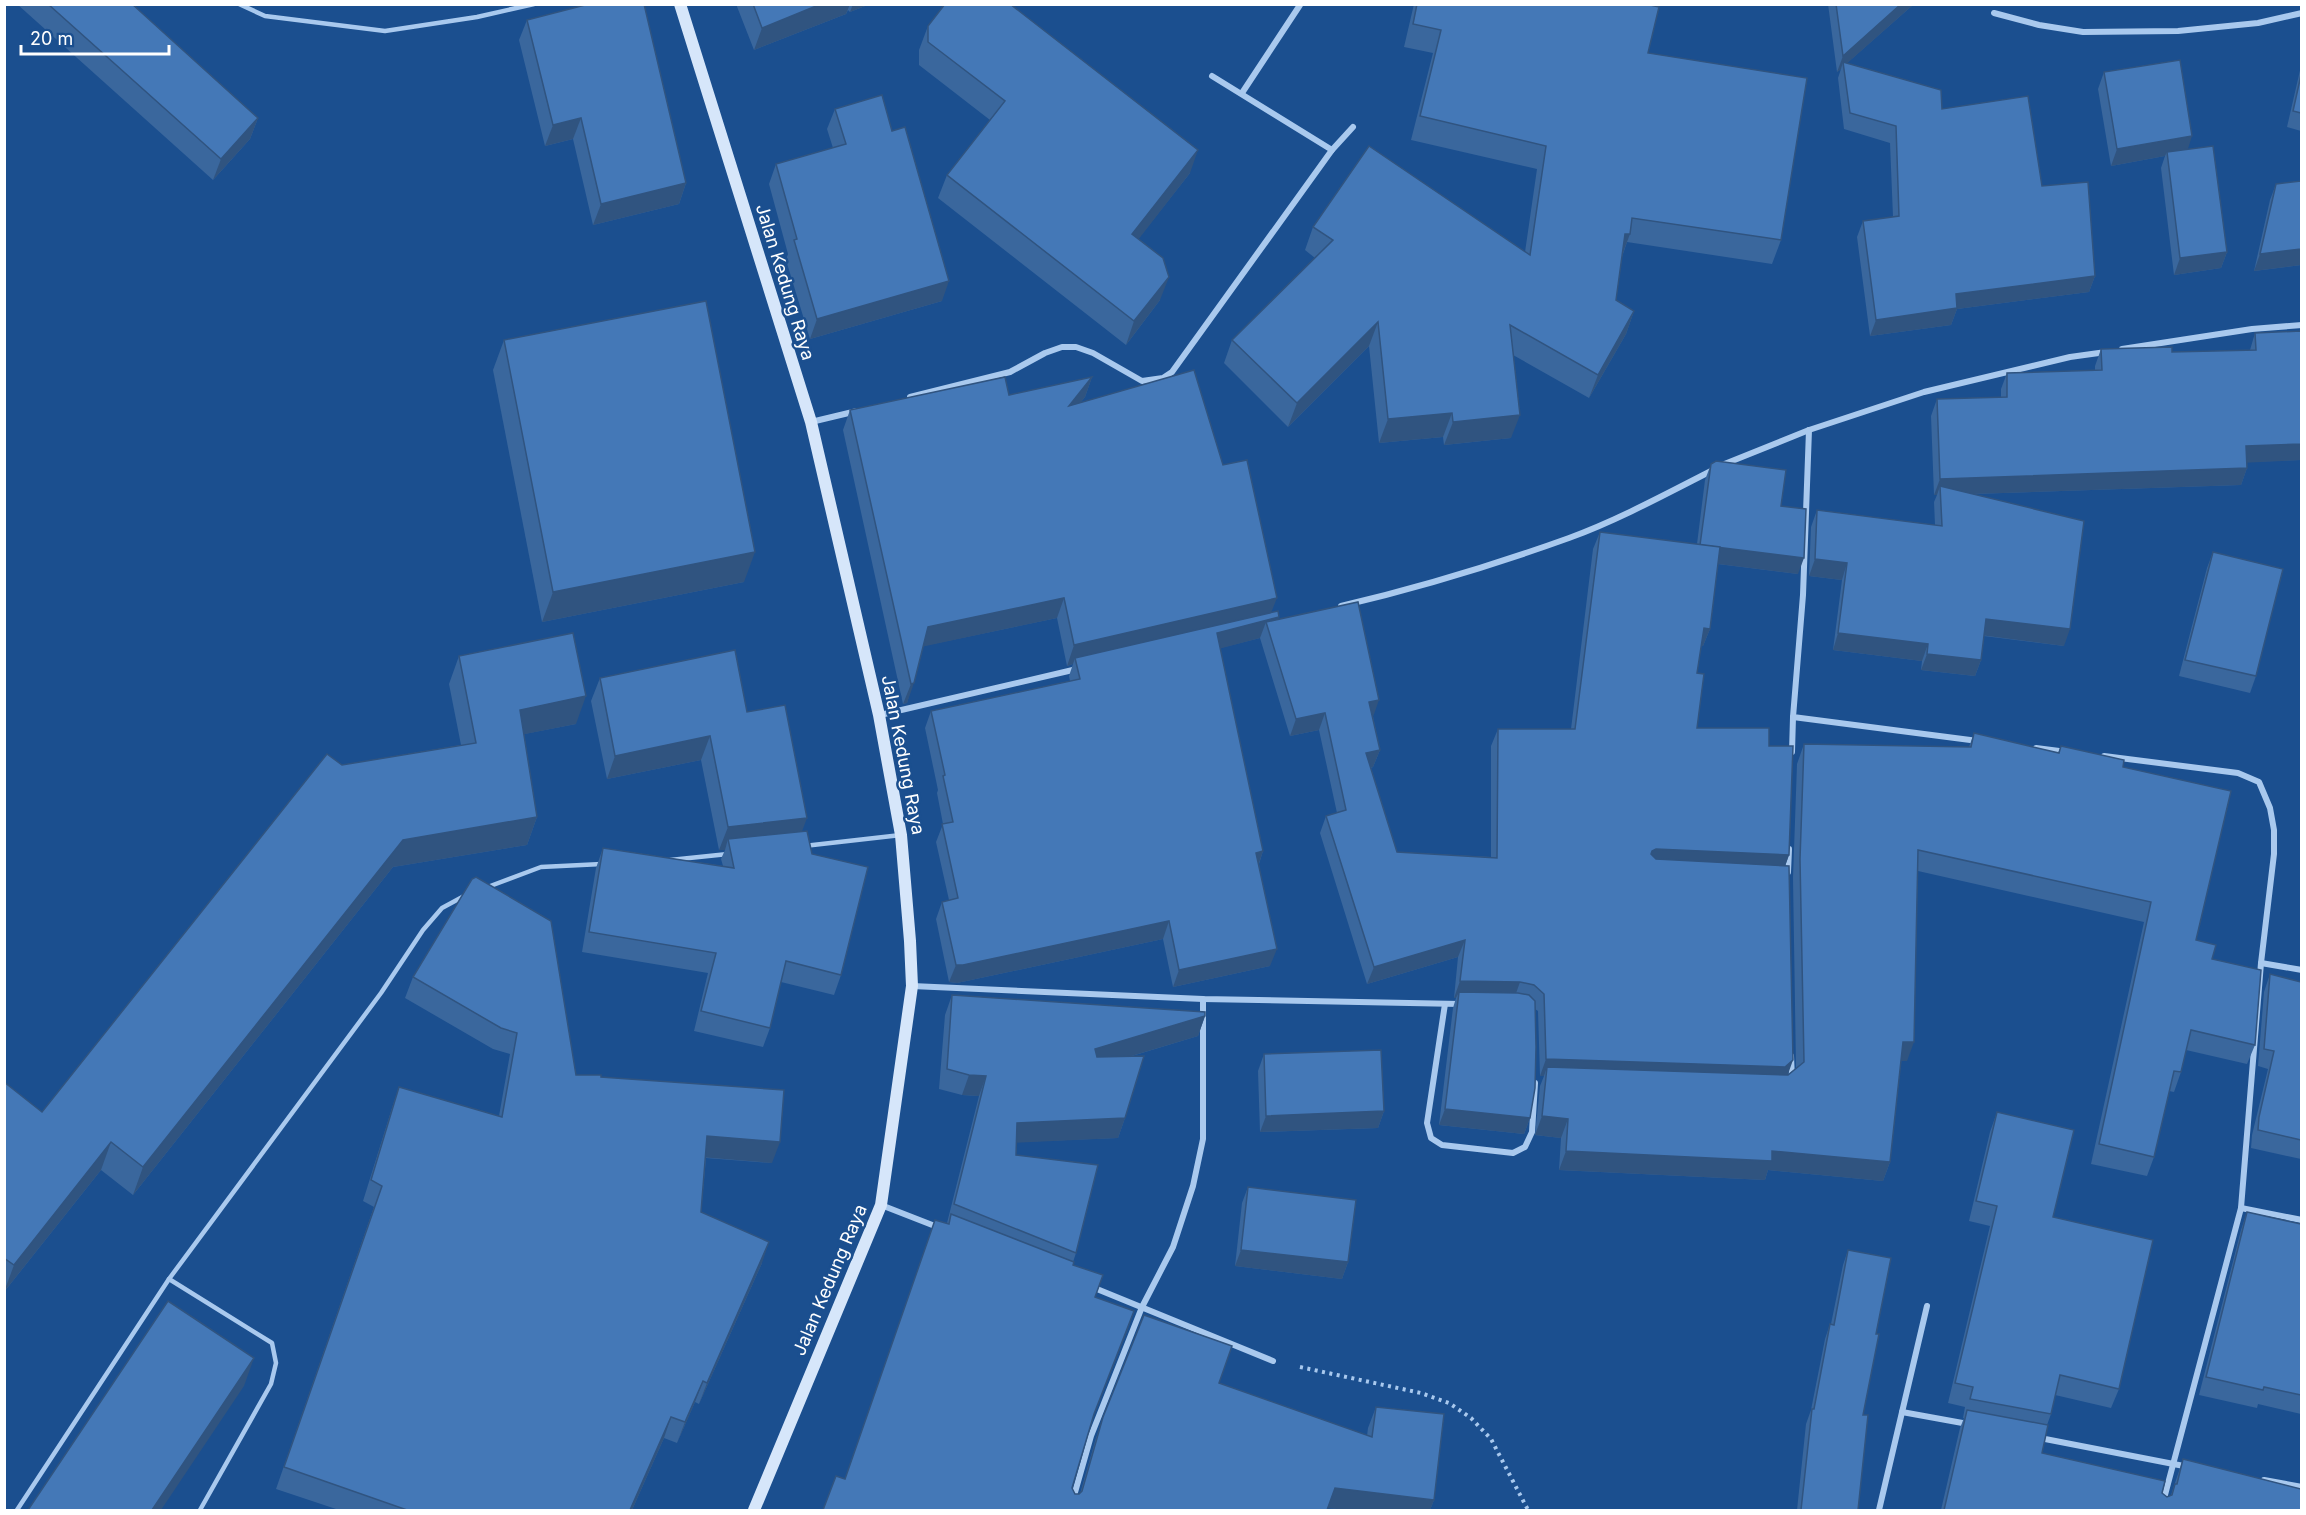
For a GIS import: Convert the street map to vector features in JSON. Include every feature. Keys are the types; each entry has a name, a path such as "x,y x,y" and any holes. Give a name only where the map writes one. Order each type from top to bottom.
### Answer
{"street":[{"name":"Jalan Kedung Raya","path":"680,4 811,422 879,716 901,835 912,986 881,1205 754,1510"},
{"path":"1242,93 1299,5"},
{"path":"1994,12 2039,26 2083,32 2178,31 2224,27 2258,23 2301,13"},
{"path":"1212,76 1332,150"},
{"path":"902,400 1010,372 1045,353 1062,347 1076,347 1093,353 1142,381 1163,378 1172,372 1332,150 1353,127"},
{"path":"1331,608 1446,578 1570,538 1649,503 1727,463 1809,430 1924,392 2070,357 2252,329 2301,325"},
{"path":"811,422 868,408"},
{"path":"1791,763 1803,595 1809,430"},
{"path":"879,716 1088,666"},
{"path":"1793,717 1982,742"},
{"path":"2029,747 2075,753"},
{"path":"2098,756 2238,773 2259,782 2270,808 2274,854 2261,963 2241,1208 2161,1510"},
{"path":"1788,878 1789,843"},
{"path":"2261,963 2301,970"},
{"path":"912,986 1203,999 1467,1004"},
{"path":"1070,1510 1091,1436 1142,1307 1173,1248 1193,1186 1203,1138 1203,999"},
{"path":"1445,1004 1427,1123 1431,1138 1442,1145 1513,1153 1519,1150 1525,1146 1533,1132 1535,1070"},
{"path":"1787,1085 1792,1079 1791,1043"},
{"path":"1535,1081 1547,1081"},
{"path":"881,1205 948,1231"},
{"path":"2241,1208 2301,1220"},
{"path":"1089,1286 1273,1361"},
{"path":"1879,1510 1927,1306"},
{"path":"1902,1412 1973,1425"},
{"path":"2032,1437 2196,1468"},
{"path":"2255,1479 2301,1487"}],"lane":[{"path":"239,4 265,16 385,31 477,17 534,4"},
{"path":"797,846 901,835"},
{"path":"657,861 739,853"},
{"path":"479,890 541,867 611,863"},
{"path":"17,1510 169,1280 381,993 423,930 442,908 469,893"},
{"path":"169,1280 272,1343 276,1363 271,1384 200,1510"}],"path":[{"path":"1273,1361 1421,1393 1449,1403 1471,1418 1491,1439 1528,1510"}],"building":[{"path":"48,4 132,4 258,118 221,159"},
{"path":"589,4 644,4 686,183 601,204 581,118 553,125 527,20"},
{"path":"753,4 821,4 762,28"},
{"path":"945,4 1010,4 1198,150 1132,234 1163,258 1169,277 1134,321 947,175 1005,101 928,42 928,26"},
{"path":"1417,4 1646,4 1659,7 1648,53 1807,78 1781,240 1632,218 1630,234 1625,234 1616,300 1634,311 1598,375 1510,325 1520,415 1453,422 1452,413 1388,419 1378,322 1297,403 1232,340 1333,240 1313,227 1369,146 1530,255 1546,146 1420,116 1441,30 1413,24"},
{"path":"1836,4 1901,4 1843,56"},
{"path":"2180,60 2192,136 2117,149 2104,72"},
{"path":"1843,62 1941,90 1942,109 2028,96 2042,186 2088,182 2095,276 1956,294 1957,308 1876,320 1863,221 1899,216 1896,126 1850,113"},
{"path":"2301,75 2301,113 2293,111"},
{"path":"882,95 892,131 905,127 949,281 817,319 794,240 797,239 776,164 846,144 835,109"},
{"path":"2213,146 2227,252 2180,258 2167,152"},
{"path":"2301,181 2301,249 2260,254 2276,184"},
{"path":"706,301 755,552 553,592 504,340"},
{"path":"2301,331 2301,444 2246,446 2247,468 1940,479 1937,399 2007,397 2007,373 2102,370 2101,349 2172,347 2172,352 2256,350 2255,333"},
{"path":"1194,370 1223,465 1247,460 1277,598 1074,645 1064,598 928,627 914,683 911,684 850,410 1005,377 1009,395 1092,377 1069,406"},
{"path":"1716,461 1786,470 1781,506 1806,509 1804,558 1700,545 1711,464"},
{"path":"1940,486 2084,521 2070,629 1986,619 1981,660 1927,654 1928,644 1838,633 1847,563 1815,559 1817,510 1942,526"},
{"path":"1600,532 1720,547 1710,629 1704,628 1697,673 1704,674 1697,728 1769,728 1769,746 1793,746 1789,855 1656,849 1651,854 1656,859 1789,866 1793,1060 1785,1067 1546,1059 1544,994 1534,985 1520,982 1460,981 1465,940 1374,967 1326,816 1346,810 1325,713 1296,719 1266,622 1358,602 1379,700 1369,702 1380,750 1366,753 1397,852 1497,858 1498,729 1575,729"},
{"path":"2213,552 2283,569 2256,676 2185,660"},
{"path":"1278,611 1279,617 1217,633 1263,851 1256,853 1277,949 1179,970 1169,921 956,965 942,902 958,898 942,824 953,822 931,711 1080,679 1075,658"},
{"path":"573,633 586,696 520,710 537,817 403,840 143,1167 111,1142 14,1265 4,1258 4,1082 42,1112 327,754 342,765 476,743 459,656"},
{"path":"735,650 747,712 785,705 807,818 728,827 710,736 615,756 600,678"},
{"path":"1974,733 2059,753 2061,746 2124,760 2123,767 2231,791 2196,940 2216,945 2212,959 2261,970 2255,1045 2191,1030 2181,1072 2174,1071 2154,1157 2099,1144 2151,902 1918,850 1914,1042 1903,1042 1890,1162 1772,1151 1772,1161 1566,1151 1568,1119 1542,1116 1547,1067 1788,1075 1804,1062 1800,859 1804,744 1971,747"},
{"path":"807,831 812,854 868,867 841,975 786,961 770,1028 701,1011 716,953 589,932 603,848 734,868 728,839"},
{"path":"476,877 551,921 576,1075 784,1090 780,1142 707,1136 701,1212 769,1242 707,1383 703,1381 685,1422 671,1417 630,1510 407,1510 284,1467 382,1186 371,1180 399,1087 502,1117 517,1033 501,1028 413,977 472,879"},
{"path":"2270,974 2301,982 2301,1140 2258,1130 2274,1051 2264,1049"},
{"path":"1459,992 1518,993 1529,995 1535,1001 1535,1088 1530,1118 1445,1109"},
{"path":"952,995 1205,1012 1205,1016 1095,1049 1097,1057 1144,1056 1125,1118 1017,1123 1016,1155 1098,1165 1076,1253 954,1204 986,1076 969,1075 947,1069"},
{"path":"1381,1050 1384,1111 1266,1116 1264,1054"},
{"path":"1997,1112 2074,1130 2053,1217 2153,1240 2119,1389 2060,1375 2051,1414 1970,1399 1973,1387 1955,1383 1997,1206 1976,1201"},
{"path":"1248,1187 1356,1200 1348,1262 1241,1250"},
{"path":"2247,1212 2301,1224 2301,1395 2264,1387 2263,1390 2206,1377"},
{"path":"951,1214 1074,1262 1073,1265 1103,1275 1095,1297 1134,1311 1094,1414 1072,1488 1075,1494 1082,1491 1103,1417 1144,1315 1232,1346 1219,1383 1372,1437 1376,1407 1444,1414 1434,1500 1335,1488 1327,1510 823,1510 836,1476 845,1479 935,1220 949,1224"},
{"path":"1848,1250 1891,1258 1863,1415 1868,1415 1858,1510 1801,1510 1812,1409 1814,1409 1830,1324 1834,1325"},
{"path":"168,1301 254,1358 152,1510 28,1510"},
{"path":"1967,1410 2048,1425 2042,1453 2165,1481 2162,1493 2167,1497 2172,1495 2175,1484 2177,1484 2183,1459 2301,1489 2301,1510 1944,1510"}]}
